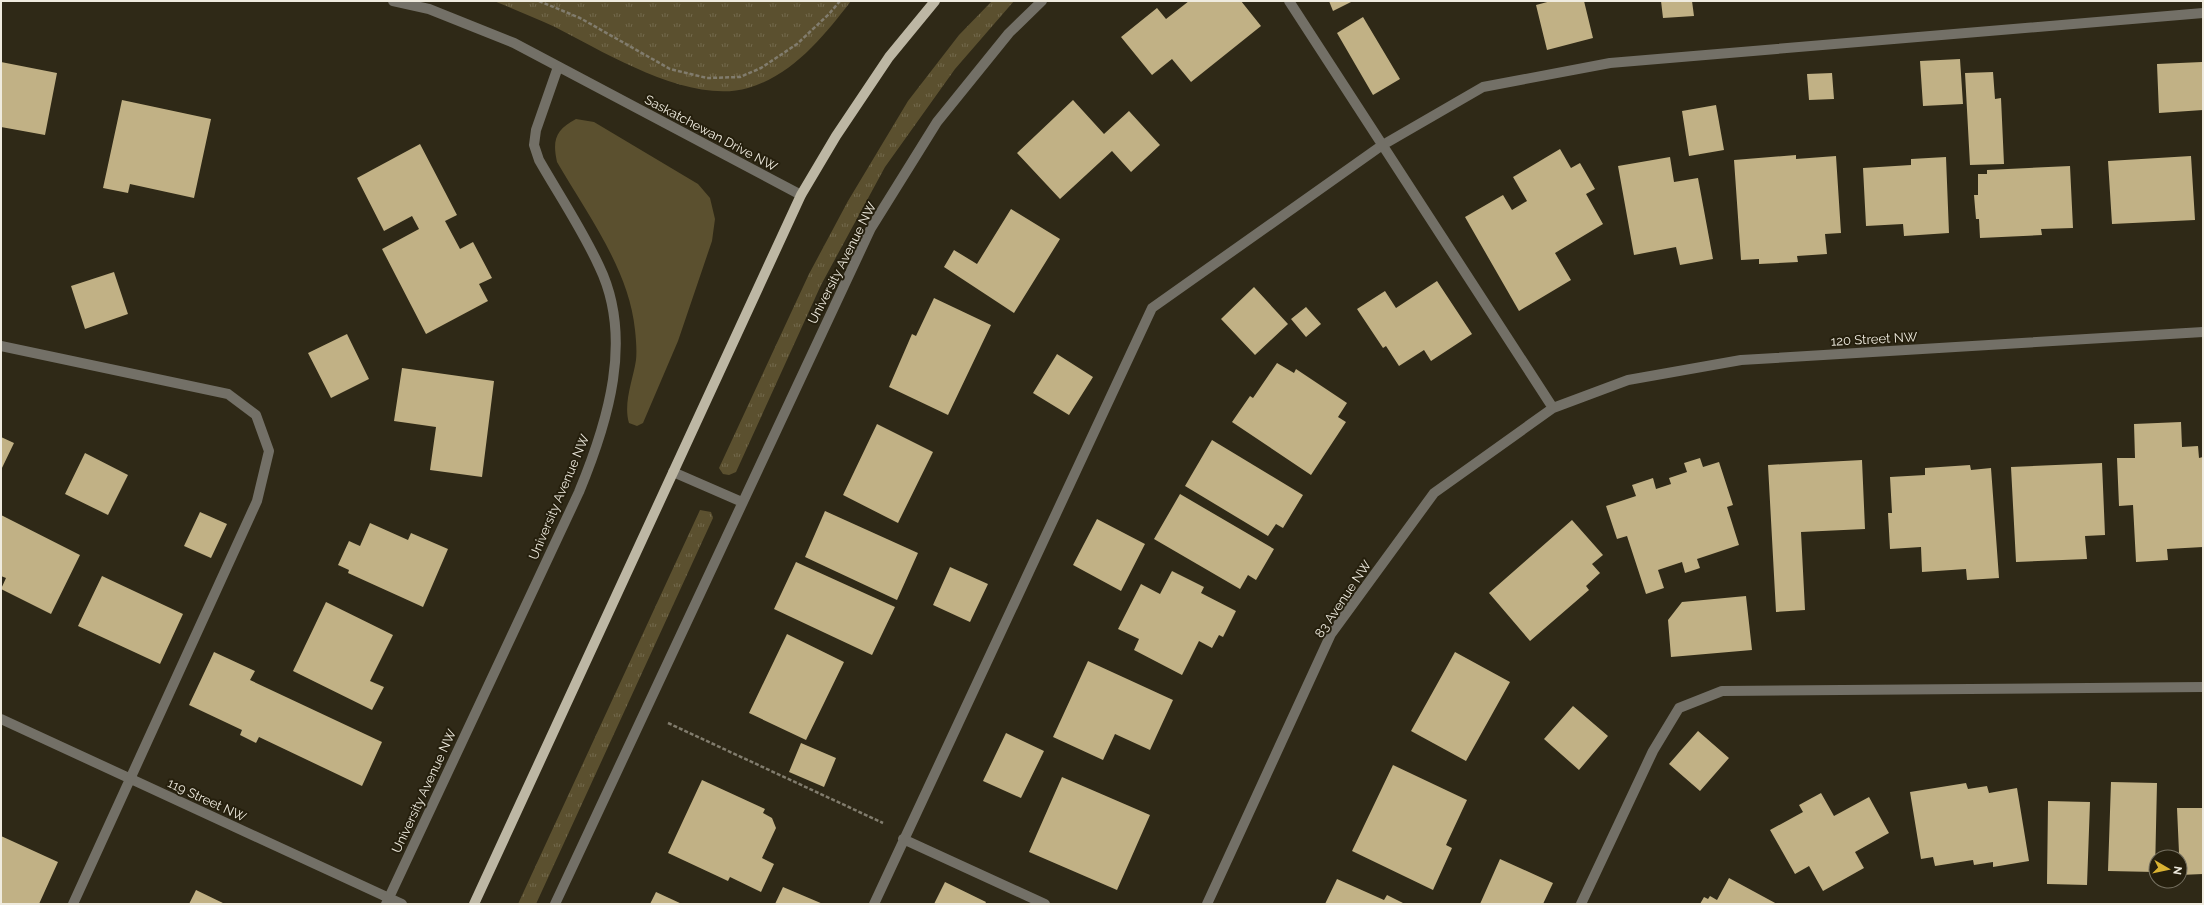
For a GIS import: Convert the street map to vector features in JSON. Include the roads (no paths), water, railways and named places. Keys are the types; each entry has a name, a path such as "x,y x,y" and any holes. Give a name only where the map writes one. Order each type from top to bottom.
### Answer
{"main road":[{"path":"474,904 801,195 836,136 889,57 935,1"}],"street":[{"name":"Saskatchewan Drive NW","path":"393,1 429,9 514,43 801,195"},
{"name":"University Avenue NW","path":"555,904 871,228 937,122 1009,34 1042,1"},
{"path":"1289,1 1381,146 1553,408"},
{"path":"874,904 1152,308 1381,146 1483,86 1610,63 2203,13"},
{"name":"University Avenue NW","path":"387,901 579,492 594,456 610,400 616,339 614,313 607,288 600,266 539,160 534,145 536,130 558,67"},
{"name":"120 Street NW","path":"1553,408 1628,380 1741,360 2203,332"},
{"path":"1,346 228,394 256,415 269,451 257,501 74,904"},
{"name":"83 Avenue NW","path":"1207,904 1332,634 1434,493 1553,408"},
{"path":"673,472 742,502"},
{"path":"1581,904 1653,751 1679,708 1722,691 2203,687"},
{"name":"119 Street NW","path":"1,719 387,901 402,904"},
{"path":"904,837 1045,904"}]}
